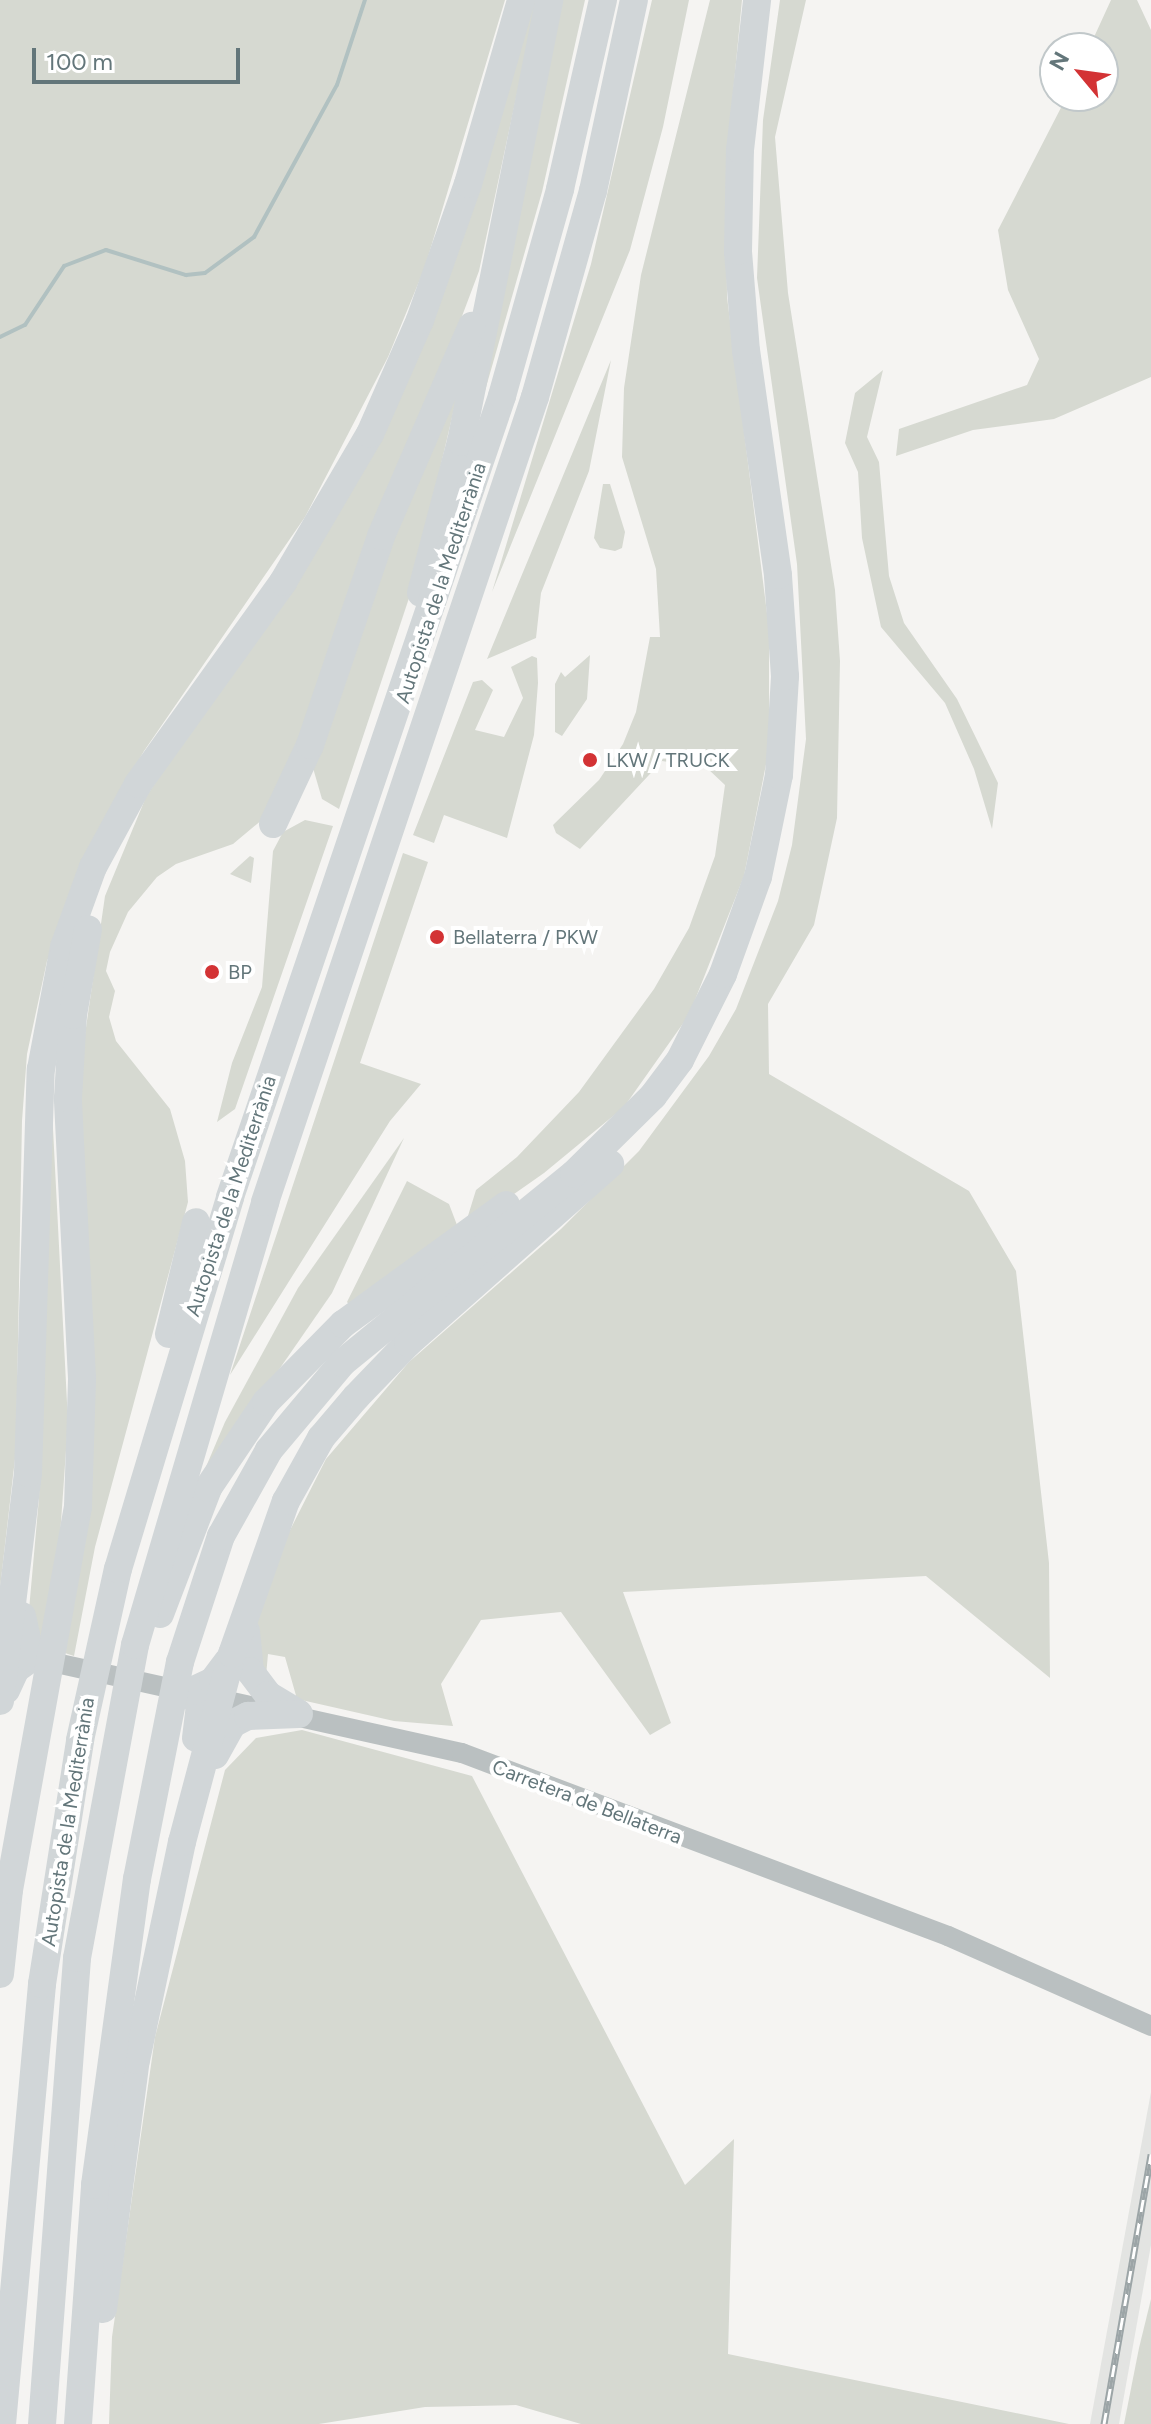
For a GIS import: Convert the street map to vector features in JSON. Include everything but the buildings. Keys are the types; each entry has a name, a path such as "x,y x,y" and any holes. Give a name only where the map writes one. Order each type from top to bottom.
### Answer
{"highway":[{"path":"0,1699 13,1654 24,1531 34,1345 37,1129 55,987 77,907 108,835 187,715 283,582 370,434 420,320 468,184 521,0"},
{"path":"287,1025 318,901 440,523 549,0"},
{"name":"Autopista de la Mediterrània","path":"2,2424 30,2088 53,1909 80,1740 136,1499 287,1025 494,424 550,230 603,0"},
{"name":"Autopista de la Mediterrània","path":"42,2424 68,2028 104,1789 160,1548 279,1159 535,397 593,191 634,0"},
{"path":"90,2424 136,2060 166,1912 232,1654 296,1480 337,1417 408,1343 585,1189 684,1074 738,967 779,775 785,676 780,587 746,351 738,251 740,150 757,0"},
{"path":"273,824 310,745 381,536 478,309 505,218"},
{"path":"0,1974 9,1890 78,1507 82,1378 68,1098 76,991 110,860 138,798 187,715"},
{"path":"78,2424 95,2185 137,1879 180,1662 221,1536 269,1450 342,1363 574,1174 653,1096 680,1060 723,974 758,877"},
{"path":"68,2028 99,1906 154,1636 193,1523 229,1453 266,1402 343,1324 614,1123 669,1057 723,974"},
{"path":"136,1499 196,1222"},
{"path":"0,1621 24,1531"},
{"path":"251,1597 244,1642 250,1671 268,1695 299,1714"},
{"path":"166,1912 174,1839 200,1716 192,1691 213,1681 232,1654"},
{"path":"182,1842 232,1724 248,1716 299,1714"}],"street":[{"name":"Carretera de Bellaterra","path":"13,1654 299,1714 462,1753 948,1936 1151,2026"}],"shaded area":[{"path":"0,0 505,0 425,267 388,357 305,517 144,751 106,817 47,961 27,1054 22,1121 16,1450 0,1588"},
{"path":"530,0 537,0 479,271 308,726 263,819 233,844 176,864 157,877 128,912 110,952 106,971 115,991 109,1017 116,1041 170,1109 185,1161 188,1202 95,1547 74,1656 65,1653 90,1503 78,1083 105,896 146,797 357,474"},
{"path":"558,0 585,0 542,192 464,464"},
{"path":"652,0 689,0 663,127 630,250 492,592 591,264"},
{"path":"710,0 742,0 726,166 727,297 769,629 769,749 744,876 689,1015 624,1107 544,1173 352,1308 347,1302 407,1181 449,1204 457,1225 467,1219 476,1190 517,1157 579,1092 654,989 689,928 715,856 725,785 707,768 662,761 580,849 556,833 553,825 599,780 623,744 636,712 650,637 660,637 656,569 622,457 624,388 641,275"},
{"path":"780,0 806,0 775,137 788,293 835,590 840,661 837,818 814,925 768,1004 769,1074 969,1191 1016,1271 1049,1563 1050,1678 926,1576 623,1592 671,1723 650,1735 561,1612 481,1620 441,1684 453,1726 394,1721 297,1699 285,1657 268,1654 266,1676 254,1649 256,1622 283,1544 326,1459 409,1362 561,1229 639,1151 709,1056 736,1009 778,901 792,845 806,739 797,564 757,278 763,120"},
{"path":"1111,0 1137,0 1151,30 1151,377 1054,419 973,430 896,456 899,429 1027,385 1039,359 1008,290 998,230 1059,112 1119,112 1119,32 1096,32"},
{"path":"611,360 589,471 541,593 536,638 487,659"},
{"path":"883,370 867,437 879,462 889,576 904,623 957,699 998,783 992,829 974,769 945,703 881,627 862,538 858,472 845,443 855,393"},
{"path":"462,375 411,592 339,809 322,799 313,768 370,582"},
{"path":"603,484 610,484 625,532 622,548 615,551 600,548 594,538"},
{"path":"590,655 587,699 562,736 555,732 555,684 561,672 565,677"},
{"path":"532,656 537,658 538,683 534,735 507,838 444,815 434,843 413,835 473,682 482,680 493,690 475,730 504,737 523,698 511,667"},
{"path":"305,820 333,826 235,1109 217,1122 232,1063 262,987 273,851 283,832"},
{"path":"403,853 428,862 360,1063 421,1084 390,1121 230,1375"},
{"path":"250,856 254,858 251,883 230,874"},
{"path":"52,1109 68,1422 60,1536 40,1649 28,1621 39,1498"},
{"path":"404,1138 332,1293 197,1488 225,1422 298,1288"},
{"path":"302,1730 472,1776 685,2185 734,2139 728,2354 1069,2424 581,2424 516,2405 425,2407 319,2424 109,2424 112,2337 155,2037 225,1770 256,1738"},
{"path":"1151,2092 1151,2245 1119,2424 1090,2424"},
{"path":"1151,2299 1151,2424 1124,2424 1139,2348"}],"waterway":[{"path":"0,337 25,325 64,266 106,250 186,275 205,273 254,237 337,85 365,0"}],"railway":[{"path":"1104,2424 1151,2154"}],"place":[{"name":"LKW / TRUCK","path":"590,760"},
{"name":"Bellaterra / PKW","path":"437,937"},
{"name":"BP","path":"212,972"}]}
